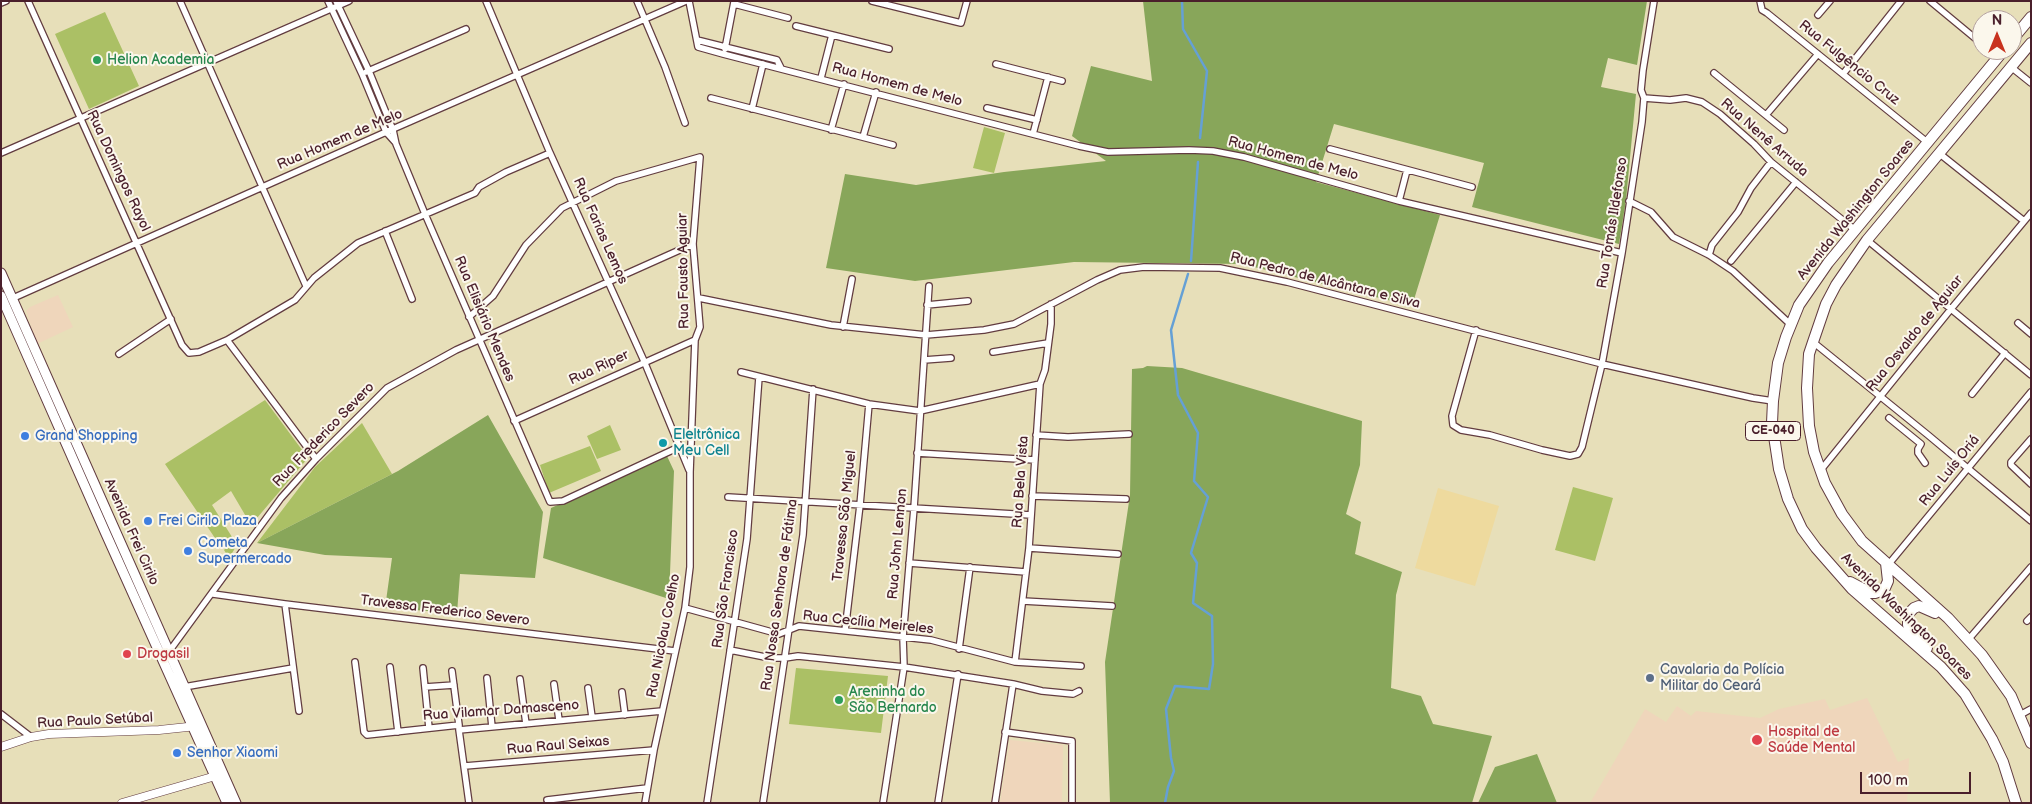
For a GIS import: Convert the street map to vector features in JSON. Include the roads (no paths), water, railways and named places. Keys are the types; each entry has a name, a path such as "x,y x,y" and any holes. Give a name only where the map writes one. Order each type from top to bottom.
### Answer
{"highway":[{"path":"2022,28 2031,17"},
{"name":"Avenida Washington Soares","path":"2031,43 1867,240 1836,285 1823,310 1812,342 1807,374 1807,404 1814,452 1832,498 1862,541 1948,618 1982,655 2004,684 2031,742"},
{"name":"Avenida Washington Soares","path":"1996,60 1855,230 1799,305 1781,351 1773,401 1772,423 1776,453 1788,499 1802,529 1816,548 1867,603 1941,667 1965,694 1992,739 2003,762 2016,803"},
{"path":"1843,578 1864,590 1875,593 1884,590 1887,585 1887,564"},
{"path":"1941,667 1934,655 1911,630 1907,618 1910,611 1920,606 1948,618"}],"main road":[{"name":"Avenida Frei Cirilo","path":"1,273 7,305 161,659 192,727 236,803"},
{"name":"Avenida Frei Cirilo","path":"7,305 202,725 227,803"}],"street":[{"path":"1,3 6,1"},
{"name":"Rua Domingos Rayol","path":"28,1 186,351 194,354 227,340"},
{"path":"180,1 306,286"},
{"name":"Rua Elisiário Mendes","path":"328,1 362,74 386,132 396,144"},
{"path":"1,153 331,10 337,4 349,1"},
{"name":"Rua Farias Lemos","path":"486,1 550,153 644,361 690,472"},
{"path":"637,1 665,67 684,123"},
{"path":"688,1 698,44"},
{"name":"Rua Homem de Melo","path":"7,305 137,243 262,187 644,18 688,1"},
{"path":"872,1 961,23 967,1"},
{"name":"Rua Tomás Ildefonso","path":"1476,330 1452,416 1453,425 1462,430 1490,435 1564,455 1578,454 1582,447 1602,364 1622,253 1642,122 1644,98 1641,90 1654,1"},
{"name":"Rua Fulgêncio Cruz","path":"1760,1 1762,10 1927,142"},
{"path":"1818,15 1830,1"},
{"path":"1843,74 1901,1"},
{"path":"1930,1 1972,36"},
{"path":"724,54 734,2 788,18"},
{"name":"Rua Elisiário Mendes","path":"337,4 369,71 425,214 550,502 562,501 680,447"},
{"path":"796,26 888,49"},
{"path":"362,74 466,29"},
{"path":"821,78 832,34"},
{"name":"Rua Homem de Melo","path":"698,44 725,47 777,60 781,68"},
{"name":"Rua Homem de Melo","path":"698,44 724,54 1079,146 1108,152 1189,150 1244,156 1399,201 1622,253"},
{"path":"1766,115 1818,54"},
{"path":"752,109 763,64"},
{"path":"996,64 1062,81"},
{"path":"2011,67 2031,83"},
{"path":"1714,73 1784,130"},
{"path":"1033,134 1048,77"},
{"path":"831,130 844,84"},
{"path":"863,137 876,92"},
{"path":"711,98 893,145"},
{"name":"Rua Nenê Arruda","path":"1644,98 1670,100 1686,98 1702,102 1720,114 1771,162 1855,230"},
{"path":"987,108 1037,120"},
{"path":"1330,149 1472,187"},
{"path":"316,459 227,340 295,300 306,286 358,243 475,193 479,187 506,172 550,153"},
{"path":"1940,154 2024,221"},
{"name":"Rua Fausto Aguiar","path":"573,202 616,181 700,157 693,244 700,327 695,340 690,472"},
{"path":"1709,255 1712,245 1738,212 1751,188 1771,162"},
{"path":"1399,201 1407,170"},
{"path":"1731,261 1796,182"},
{"path":"1629,201 1651,212 1673,237 1709,255 1733,271 1790,324"},
{"path":"469,317 493,296 526,245 562,208 573,202"},
{"name":"Rua Osvaldo de Aguiar","path":"1820,471 2031,213"},
{"path":"385,231 412,299"},
{"path":"1867,240 2031,375"},
{"name":"Rua Frederico Severo","path":"161,659 169,652 213,594 281,498 316,459 387,388 431,363 479,340 693,244"},
{"name":"Rua Pedro de Alcântara e Silva","path":"699,298 843,327 926,335 1004,327 1014,324 1097,280 1120,270 1144,267 1206,267 1237,270 1476,330 1602,364 1752,398 1773,401"},
{"path":"843,327 852,279"},
{"name":"Rua John Lennon","path":"883,803 904,666 903,637 914,508 928,286"},
{"path":"927,305 968,302"},
{"name":"Rua Bela Vista","path":"1015,662 1029,548 1040,384 1045,370 1052,316 1051,304"},
{"path":"118,354 171,319"},
{"path":"2018,323 2031,334"},
{"name":"Rua Riper","path":"514,421 644,361 695,340"},
{"path":"1812,342 2031,521"},
{"path":"993,352 1048,343"},
{"path":"1972,394 2005,353"},
{"path":"924,360 951,358"},
{"path":"741,372 869,404 920,411 1040,384"},
{"name":"Rua São Francisco","path":"707,803 747,539 759,378"},
{"name":"Rua Nossa Senhora de Fátima","path":"762,803 803,535 813,389"},
{"name":"Rua Luís Oriá","path":"1887,564 2031,392"},
{"name":"Travessa São Miguel","path":"845,631 860,505 869,404"},
{"path":"1889,418 1921,444"},
{"path":"1036,435 1068,437 1129,434"},
{"path":"1925,463 1918,453 1918,449 1928,435"},
{"path":"2031,439 2011,462 2011,466 2031,484"},
{"path":"917,453 1035,460"},
{"name":"Rua Nicolau Coelho","path":"645,803 662,711 685,608 690,567 690,472"},
{"path":"1032,496 1126,500"},
{"path":"728,497 1031,515"},
{"path":"1029,548 1118,554"},
{"path":"909,563 1026,572"},
{"path":"959,649 970,567"},
{"path":"1968,640 2031,567"},
{"name":"Travessa Frederico Severo","path":"213,594 675,651"},
{"path":"1023,601 1112,606"},
{"path":"285,604 299,711"},
{"name":"Rua Cecília Meireles","path":"685,608 779,634 799,626 903,637 931,640 959,649 1015,662 1081,666"},
{"path":"730,650 784,658 798,656 904,666 958,674 1042,691 1073,694 1079,691"},
{"name":"Rua Vilamar Damasceno","path":"355,662 364,732 366,735 429,728 492,727 662,711"},
{"path":"390,667 398,732"},
{"path":"184,687 294,668"},
{"path":"423,668 429,728"},
{"path":"452,671 469,803"},
{"path":"938,803 958,674"},
{"path":"487,678 492,727"},
{"path":"520,679 526,724"},
{"path":"425,688 454,684"},
{"path":"554,684 559,720"},
{"path":"995,803 1013,684"},
{"path":"588,688 592,718"},
{"path":"622,692 625,715"},
{"path":"2020,715 2031,710"},
{"path":"1,714 31,737"},
{"name":"Rua Paulo Setúbal","path":"1,747 31,737 65,732 159,730 202,725"},
{"path":"1005,732 1072,740 1072,803"},
{"name":"Rua Raul Seixas","path":"465,766 654,750"},
{"path":"122,803 219,775"},
{"path":"547,800 647,788"}],"waterway":[{"path":"1182,1 1183,29 1207,71 1200,138"},
{"path":"1191,261 1198,162"},
{"path":"1165,803 1174,771 1166,709 1175,686 1209,689 1213,664 1212,616 1193,603 1197,563 1191,553 1208,497 1194,481 1198,433 1178,395 1171,330 1188,274"}],"place":[{"name":"Helion Academia","path":"97,60"},
{"name":"Grand Shopping","path":"25,436"},
{"name":"Eleltrônica Meu Cell","path":"663,443"},
{"name":"Frei Cirilo Plaza","path":"148,521"},
{"name":"Cometa Supermercado","path":"188,551"},
{"name":"Drogasil","path":"127,654"},
{"name":"Cavalaria da Polícia Militar do Ceará","path":"1650,678"},
{"name":"Areninha do São Bernardo","path":"839,700"},
{"name":"Hospital de Saúde Mental","path":"1757,740"},
{"name":"Senhor Xiaomi","path":"177,753"}]}
